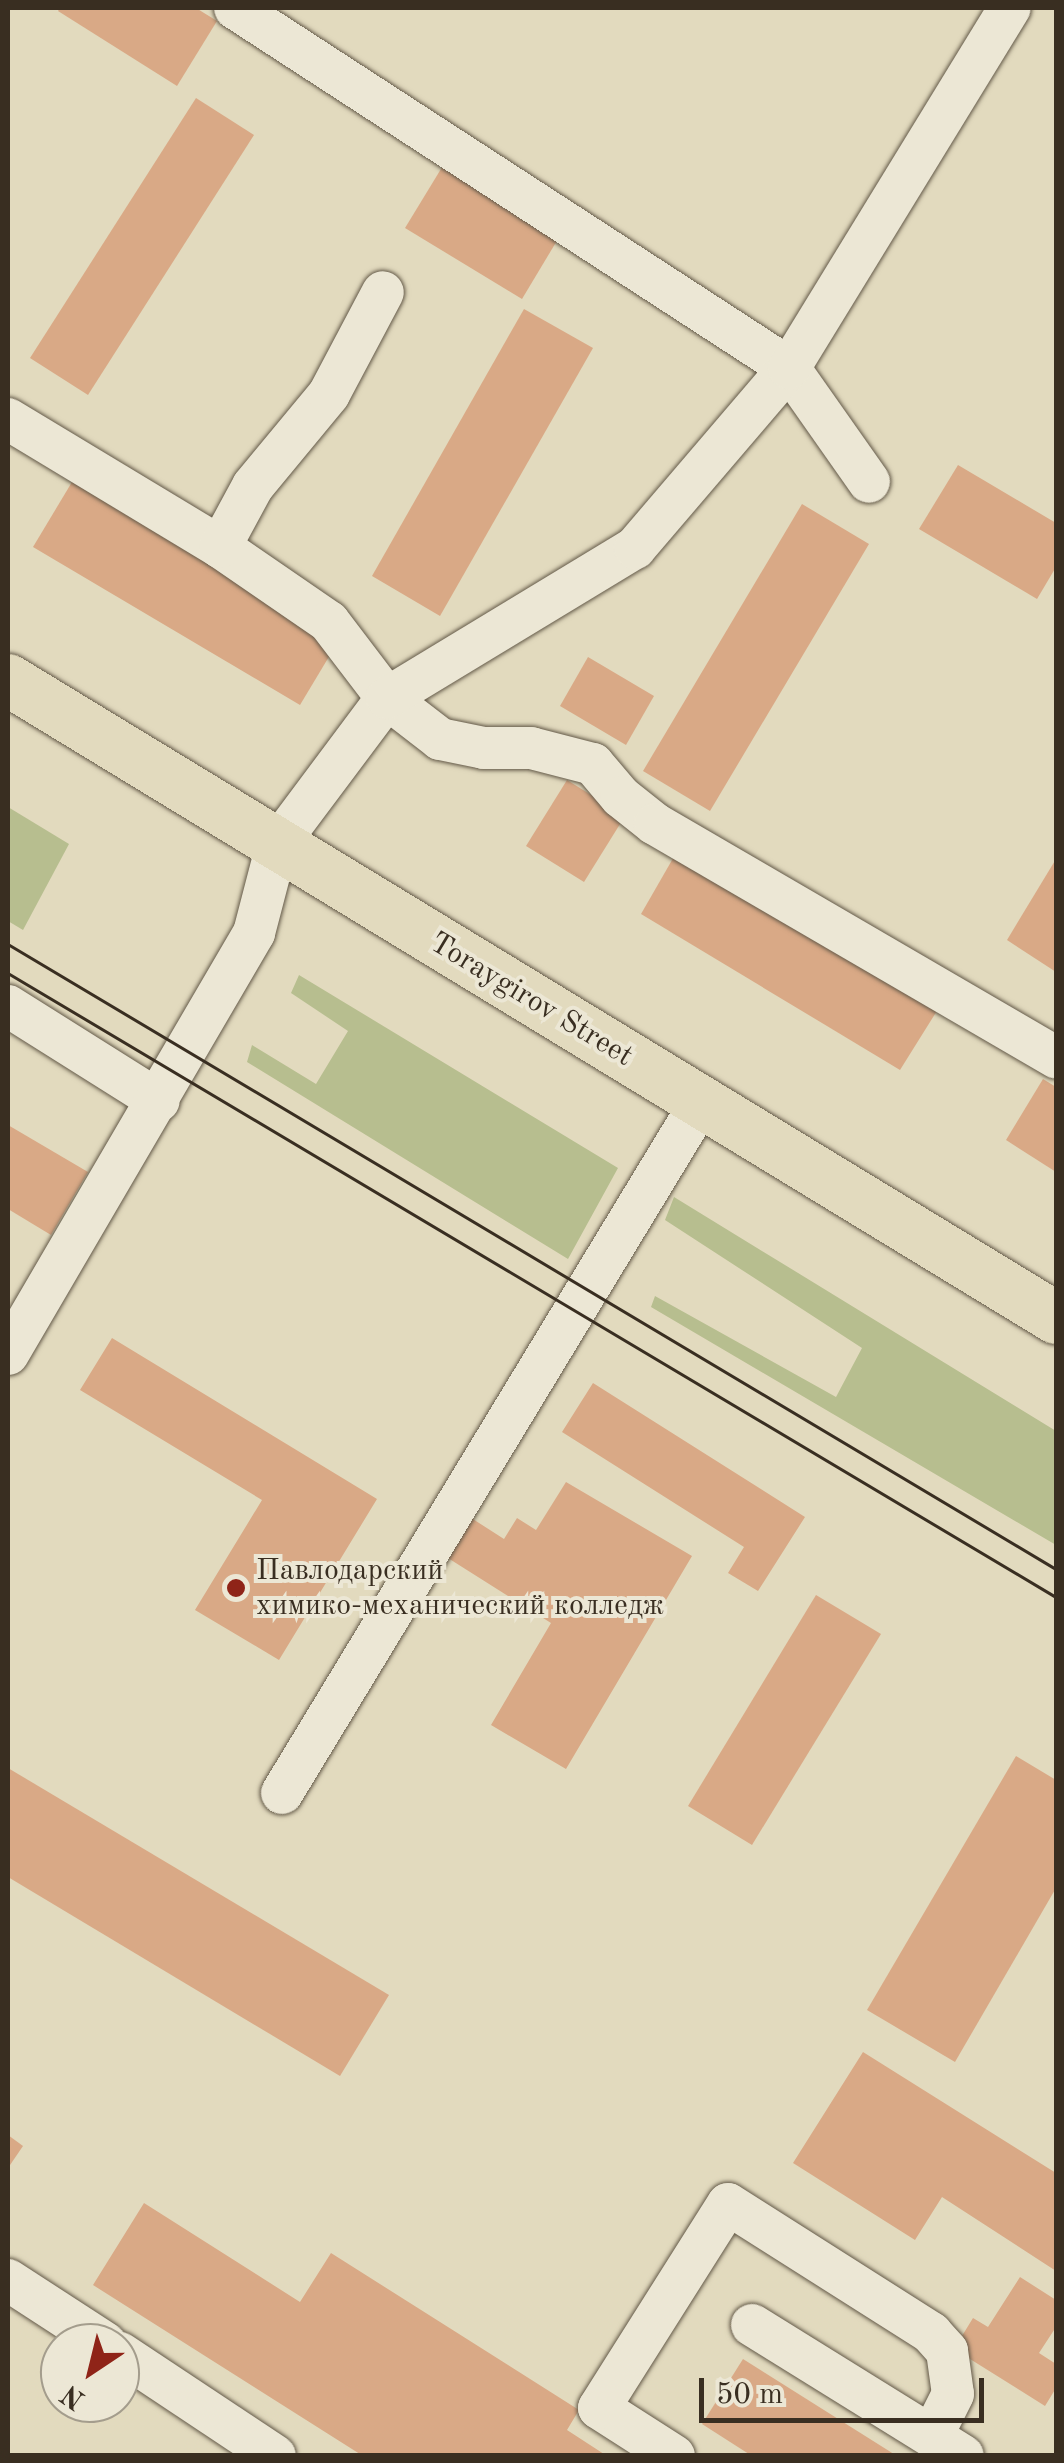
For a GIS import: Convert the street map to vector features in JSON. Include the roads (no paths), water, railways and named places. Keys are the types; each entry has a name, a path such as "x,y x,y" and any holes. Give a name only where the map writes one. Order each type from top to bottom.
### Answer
{"main road":[{"name":"Toraygirov Street","path":"8,680 1056,1318"}],"lane":[{"path":"235,8 789,368 869,482"},
{"path":"8,1354 159,1101 182,1050 254,933 277,845 387,698 635,548 789,368 1010,8"},
{"path":"220,547 254,486 328,394 383,292"},
{"path":"8,419 220,547 329,622 387,698 440,738 484,748 530,748 594,764 621,797 655,824 1056,1057"},
{"path":"8,1006 159,1101"},
{"path":"282,1793 700,1104"},
{"path":"674,2456 599,2408 728,2204 931,2333 947,2351 953,2394 947,2446 752,2326"},
{"path":"8,2280 74,2323"},
{"path":"140,2366 275,2456"}],"tram line":[{"path":"8,944 1056,1569"},
{"path":"8,973 1056,1597"}],"place":[{"name":"Павлодарский химико-механический колледж","path":"236,1588"}]}
